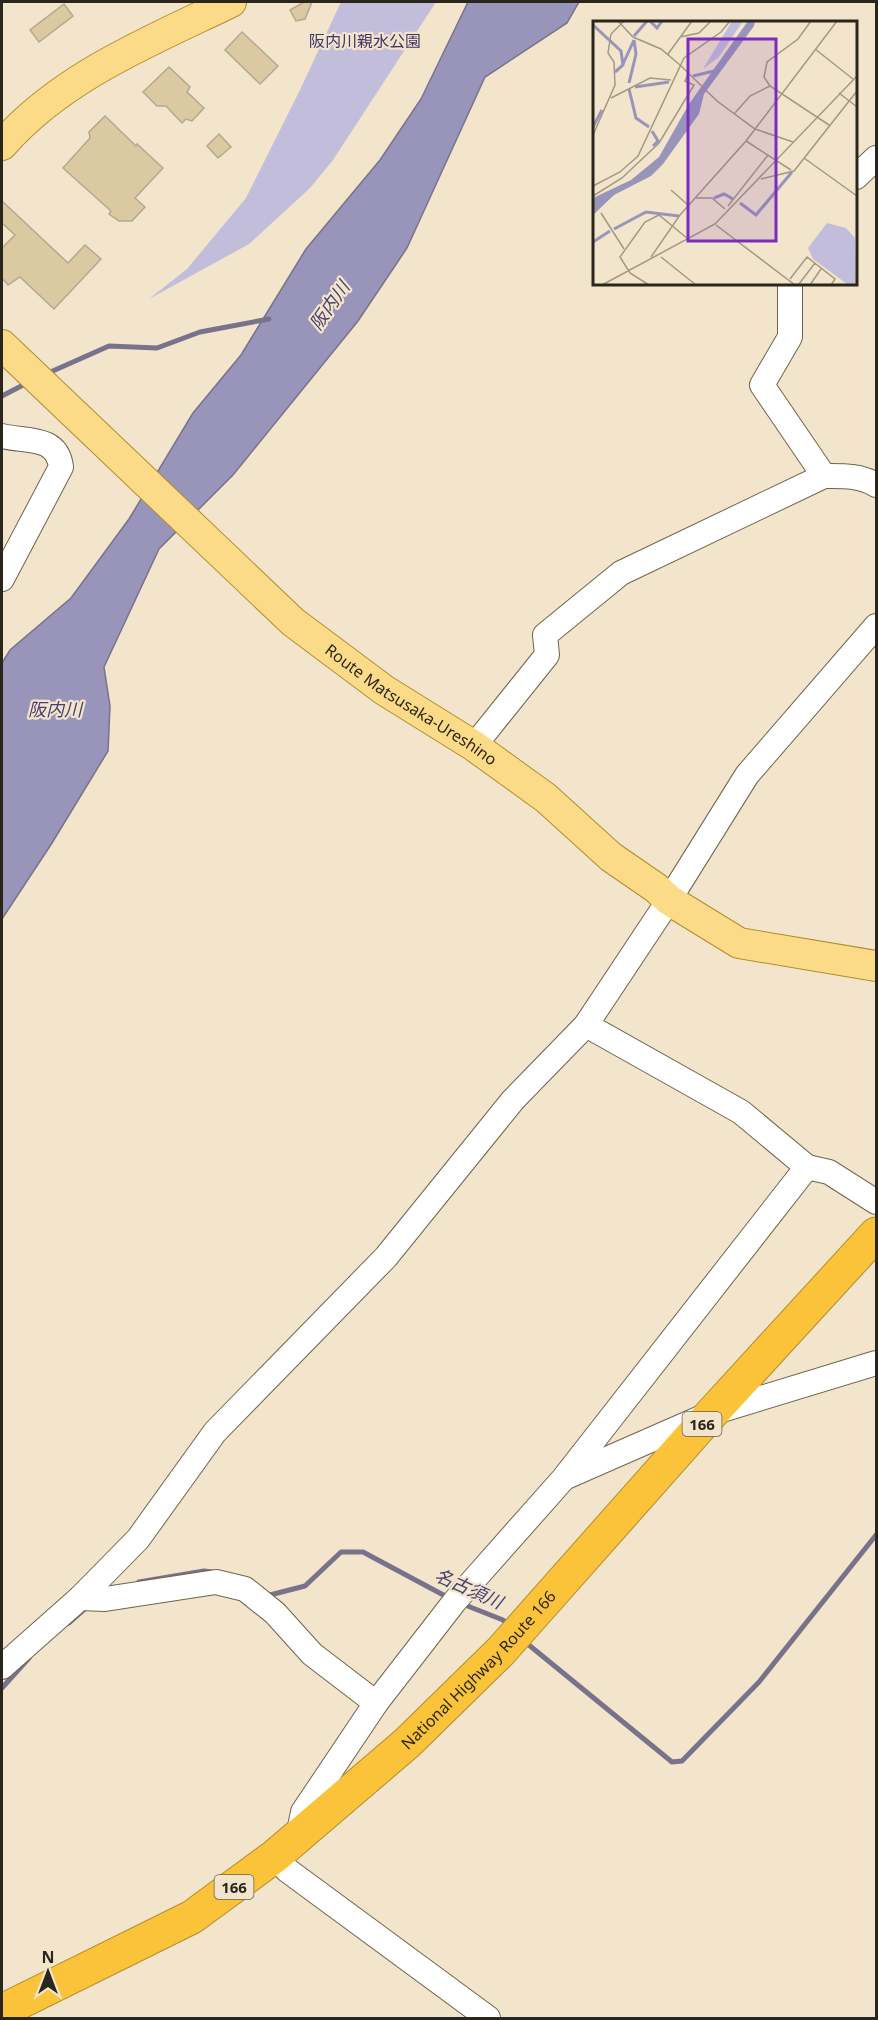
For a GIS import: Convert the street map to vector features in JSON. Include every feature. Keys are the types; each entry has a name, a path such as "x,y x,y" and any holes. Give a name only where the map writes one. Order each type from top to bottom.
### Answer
{"highway":[{"name":"National Highway Route 166","path":"3,2008 192,1917 287,1846 407,1743 501,1651 712,1413 876,1234"}],"main road":[{"path":"2,145 58,95 106,63 231,2"},
{"name":"Route Matsusaka-Ureshino","path":"4,351 293,622 384,690 474,746 546,798 611,857 656,888 669,900 739,943 876,966"}],"street":[{"path":"857,175 876,158"},
{"path":"790,285 790,337 762,385 824,477"},
{"path":"2,436 37,441 51,446 58,452 62,466 2,579"},
{"path":"474,746 547,654 545,635 621,573 824,477 849,476 871,482 876,486"},
{"path":"3,1661 89,1598 138,1539 214,1432 386,1257 513,1100 586,1025 669,900 747,776 876,626"},
{"path":"586,1025 741,1112 807,1167 829,1172 876,1202"},
{"path":"488,2019 287,1870 287,1846 303,1812 376,1703 455,1601 564,1478 807,1167"},
{"path":"564,1478 712,1413 876,1364"},
{"path":"89,1598 216,1582 245,1589 275,1613 312,1654 376,1703"}],"green space":[{"name":"阪内川親水公園","path":"341,2 436,2 333,160 310,188 249,244 149,299 187,269 246,198"}],"water":[{"name":"阪内川","path":"468,2 579,2 567,23 485,77 407,248 358,321 233,475 159,549 104,667 110,706 108,751 2,919 2,663 10,650 71,598 129,519 193,413 241,355 306,249 380,160 421,99"}],"building":[{"path":"304,2 312,2 305,19 296,21 290,10"},
{"path":"64,4 73,16 39,42 30,30"},
{"path":"242,32 278,66 260,84 225,50"},
{"path":"169,67 190,87 187,92 204,108 192,121 186,119 182,123 166,106 157,106 143,92"},
{"path":"105,116 163,168 135,198 145,207 132,221 119,221 109,214 111,211 63,168 90,138 89,132"},
{"path":"219,134 231,147 218,158 207,146"},
{"path":"2,201 68,263 85,245 101,259 54,309 20,277 8,285 2,278 2,248 15,235 2,223"}],"waterway":[{"path":"46,374 109,346 157,348 200,332 269,319"},
{"path":"2,396 27,383"},
{"name":"名古須川","path":"524,1641 672,1762 682,1761 759,1682 876,1535"},
{"name":"名古須川","path":"266,1596 305,1586 341,1552 363,1552 449,1598"},
{"name":"名古須川","path":"139,1582 204,1571 212,1572"},
{"name":"名古須川","path":"460,1603 503,1620 509,1626"},
{"name":"名古須川","path":"69,1623 87,1607"},
{"name":"名古須川","path":"2,1688 29,1658"}]}
